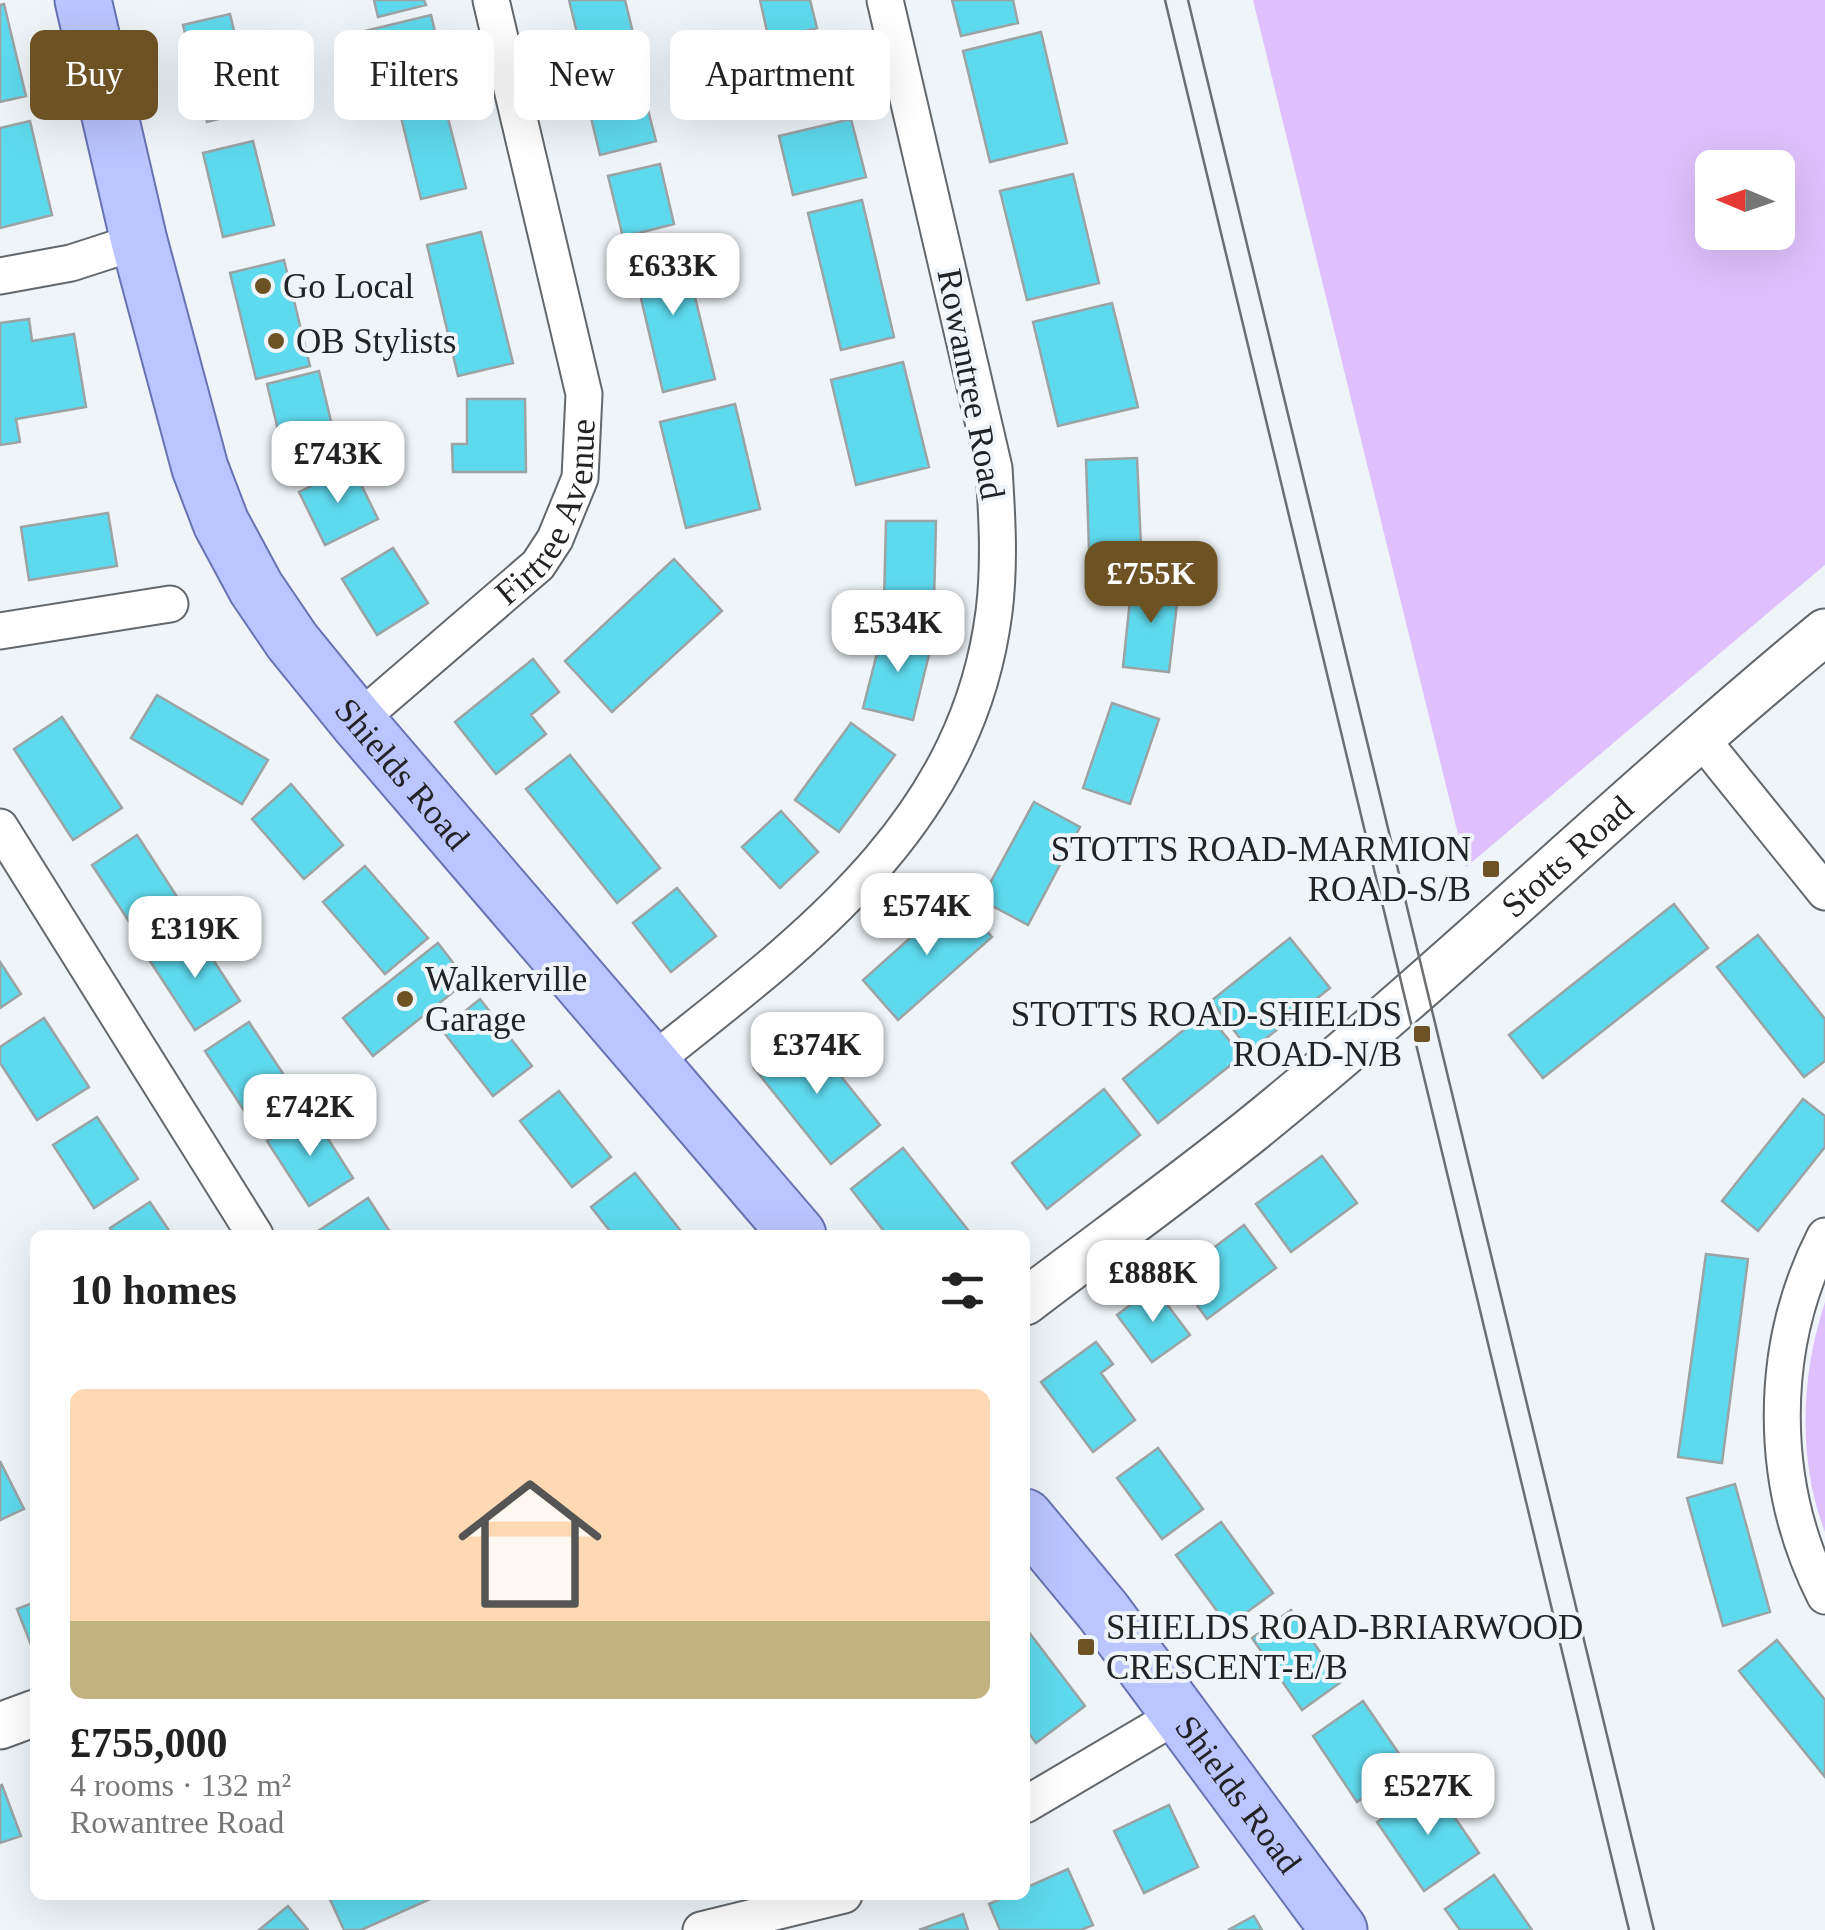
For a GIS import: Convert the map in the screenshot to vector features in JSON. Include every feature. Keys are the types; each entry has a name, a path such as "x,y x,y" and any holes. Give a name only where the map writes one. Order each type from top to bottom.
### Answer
{"main road":[{"name":"Shields Road","path":"83,0 180,401 221,522 292,641 794,1230"},
{"name":"Shields Road","path":"1030,1523 1181,1714 1339,1930"}],"street":[{"name":"Firtree Avenue","path":"357,720 538,565 555,540 580,478 585,439 579,360 492,0"},
{"name":"Rowantree Road","path":"652,1062 824,922 862,884 905,832 945,768 978,691 994,612 998,536 994,468 885,0"},
{"path":"0,276 71,264 139,241"},
{"path":"0,631 170,604"},
{"name":"Stotts Road","path":"1030,1298 1267,1116 1466,947 1699,736 1825,632"},
{"path":"1699,736 1825,892"},
{"path":"0,827 253,1230"},
{"path":"1825,1236 1794,1315 1782,1420 1796,1522 1825,1596"},
{"path":"1030,1803 1181,1714"},
{"path":"0,1726 30,1715"},
{"path":"701,1930 824,1900"}],"shaded area":[{"path":"1253,0 1825,0 1825,565 1466,867"},
{"path":"1825,1302 1825,1532 1810,1476 1805,1417 1811,1358"}],"building":[{"path":"374,0 424,0 426,5 378,17"},
{"path":"569,0 625,0 632,30 576,30"},
{"path":"760,0 810,0 817,28 767,30"},
{"path":"952,0 1013,0 1018,23 961,36"},
{"path":"4,4 26,96 0,102 0,5"},
{"path":"230,14 234,30 184,30 183,25"},
{"path":"431,15 435,30 369,30"},
{"path":"1041,32 1067,143 990,162 963,51"},
{"path":"650,118 656,141 600,155 592,120"},
{"path":"402,120 448,120 466,188 421,199"},
{"path":"851,120 866,177 793,195 779,136"},
{"path":"30,121 52,215 0,228 0,128"},
{"path":"253,141 274,225 223,237 203,153"},
{"path":"660,164 674,224 623,237 608,176"},
{"path":"1073,174 1099,283 1027,300 1000,191"},
{"path":"862,200 894,337 841,350 808,213"},
{"path":"481,232 513,363 458,376 427,245"},
{"path":"682,244 715,379 663,392 631,256"},
{"path":"284,260 310,366 256,379 230,273"},
{"path":"1112,303 1138,407 1058,426 1033,322"},
{"path":"29,319 32,341 74,334 86,407 16,419 20,442 0,445 0,323"},
{"path":"903,362 929,467 856,485 831,380"},
{"path":"319,371 336,442 284,455 267,384"},
{"path":"467,399 525,399 526,472 453,472 452,444 467,444"},
{"path":"735,404 760,509 686,528 660,422"},
{"path":"1137,458 1141,547 1089,549 1086,460"},
{"path":"352,466 378,519 325,545 299,492"},
{"path":"108,513 117,566 29,580 21,527"},
{"path":"886,521 936,521 934,602 884,602"},
{"path":"393,548 428,603 377,635 342,579"},
{"path":"674,559 722,611 612,712 565,661"},
{"path":"1132,581 1179,586 1169,672 1123,667"},
{"path":"883,630 932,642 913,720 863,708"},
{"path":"533,659 559,692 531,715 546,734 496,774 455,722"},
{"path":"157,695 268,760 242,804 131,738"},
{"path":"1112,703 1159,719 1130,804 1083,788"},
{"path":"62,717 122,808 73,840 14,749"},
{"path":"851,723 895,755 839,832 795,800"},
{"path":"570,755 660,868 617,903 526,789"},
{"path":"291,784 343,845 304,879 252,819"},
{"path":"1034,802 1080,827 1028,925 981,900"},
{"path":"781,811 818,852 780,888 742,847"},
{"path":"137,835 181,903 136,932 92,865"},
{"path":"365,866 428,938 385,974 323,902"},
{"path":"677,888 716,936 671,972 633,923"},
{"path":"956,897 992,937 898,1020 863,980"},
{"path":"1674,904 1708,948 1543,1078 1509,1035"},
{"path":"195,932 240,1001 195,1030 150,961"},
{"path":"1758,935 1825,1019 1825,1061 1804,1077 1717,967"},
{"path":"1290,938 1330,988 1250,1051 1211,1001"},
{"name":"Walkerville Garage","path":"438,943 467,981 373,1056 343,1018"},
{"path":"0,962 21,994 0,1008"},
{"path":"480,999 532,1066 493,1096 442,1030"},
{"path":"1206,1012 1242,1056 1158,1123 1123,1079"},
{"path":"44,1018 89,1087 37,1120 0,1063 0,1047"},
{"path":"249,1022 295,1092 251,1121 205,1051"},
{"path":"803,1029 880,1125 831,1164 754,1068"},
{"path":"1104,1089 1140,1135 1047,1209 1012,1163"},
{"path":"559,1091 611,1157 572,1187 520,1121"},
{"path":"1803,1099 1825,1116 1825,1147 1758,1231 1722,1201"},
{"path":"311,1112 353,1178 309,1206 267,1141"},
{"path":"97,1117 138,1179 94,1208 53,1145"},
{"path":"903,1148 968,1230 883,1230 851,1189"},
{"path":"1322,1156 1357,1203 1291,1252 1256,1204"},
{"path":"635,1173 680,1230 609,1230 591,1207"},
{"path":"368,1198 389,1230 320,1230"},
{"path":"150,1202 169,1230 111,1230"},
{"path":"1244,1225 1276,1268 1207,1319 1176,1276"},
{"path":"1706,1254 1748,1259 1722,1463 1678,1457"},
{"path":"1154,1287 1190,1335 1152,1362 1117,1315"},
{"path":"1096,1342 1113,1364 1101,1373 1135,1420 1093,1452 1041,1382"},
{"path":"1158,1448 1203,1509 1162,1539 1117,1478"},
{"path":"0,1461 24,1509 0,1520"},
{"path":"1735,1484 1770,1612 1723,1626 1687,1498"},
{"path":"1221,1522 1273,1593 1228,1626 1176,1555"},
{"path":"30,1604 30,1642 17,1609"},
{"path":"1291,1610 1341,1682 1302,1710 1252,1638"},
{"path":"1030,1634 1085,1706 1036,1743 1030,1735"},
{"path":"1777,1640 1825,1700 1825,1777 1739,1671"},
{"path":"1363,1701 1408,1767 1357,1802 1313,1736"},
{"path":"1432,1784 1479,1853 1424,1891 1377,1822"},
{"path":"0,1786 21,1836 0,1843"},
{"path":"1169,1805 1198,1867 1144,1893 1114,1831"},
{"path":"1068,1869 1093,1925 1081,1930 1000,1930 989,1904 998,1900 1030,1900 1030,1886"},
{"path":"1494,1875 1532,1930 1460,1930 1445,1909"},
{"path":"330,1900 428,1900 361,1930 344,1930"},
{"path":"288,1906 308,1930 259,1930"},
{"path":"963,1914 968,1930 919,1930"},
{"path":"1254,1916 1262,1930 1228,1930"}],"tram line":[{"path":"1165,0 1629,1930"},
{"path":"1188,0 1654,1930"}],"place":[{"name":"Go Local","path":"263,286"},
{"name":"OB Stylists","path":"276,341"},
{"name":"STOTTS ROAD-MARMION ROAD-S/B","path":"1491,869"},
{"name":"Walkerville Garage","path":"405,999"},
{"name":"STOTTS ROAD-SHIELDS ROAD-N/B","path":"1422,1034"},
{"name":"SHIELDS ROAD-BRIARWOOD CRESCENT-E/B","path":"1086,1647"}]}
